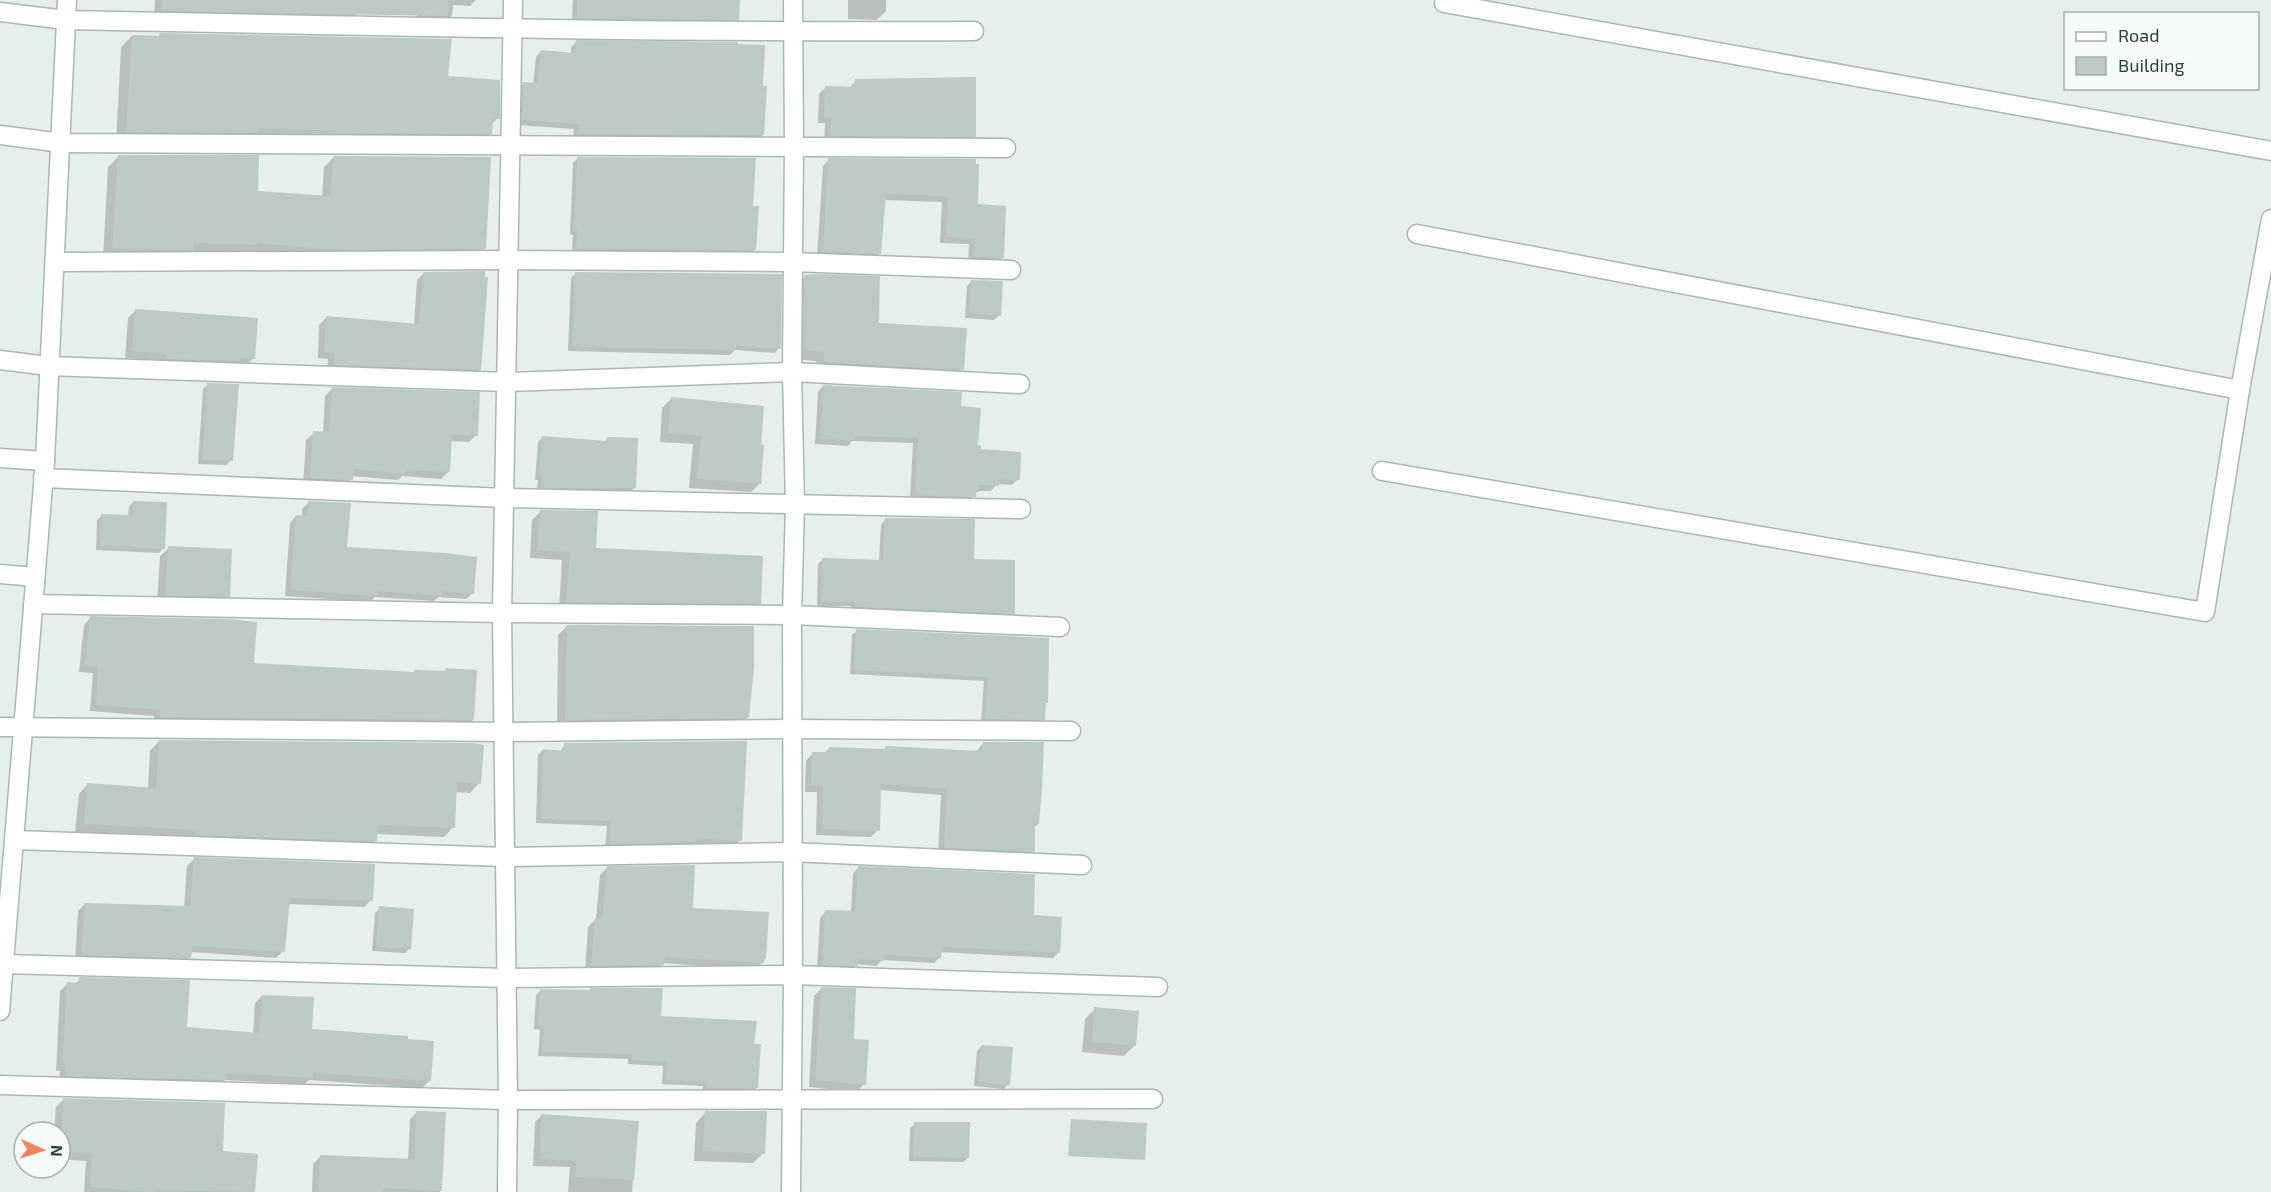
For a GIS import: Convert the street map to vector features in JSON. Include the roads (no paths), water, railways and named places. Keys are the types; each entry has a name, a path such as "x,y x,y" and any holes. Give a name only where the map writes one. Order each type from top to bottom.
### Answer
{"street":[{"path":"0,1004 4,964 6,880 15,840 44,470 62,143 67,0"},
{"path":"507,1192 505,732 502,613 513,0"},
{"path":"791,1192 792,615 795,505 792,372 795,147 793,0"},
{"path":"1444,3 2271,151"},
{"path":"0,12 66,20 513,29 974,32"},
{"path":"0,135 62,143 1006,148"},
{"path":"1382,471 2205,612 2240,390 2271,219"},
{"path":"1417,234 2240,390"},
{"path":"56,262 509,260 792,262 1011,270"},
{"path":"0,360 48,366 507,382 792,372 1020,384"},
{"path":"0,458 44,470 505,498 1021,509"},
{"path":"0,574 35,577"},
{"path":"33,604 502,613 792,615 1060,627"},
{"path":"0,727 505,732 792,729 1071,731"},
{"path":"15,840 505,857 791,852 1082,865"},
{"path":"4,964 507,978 793,975 1158,987"},
{"path":"0,1086 508,1100 1153,1099"}]}
